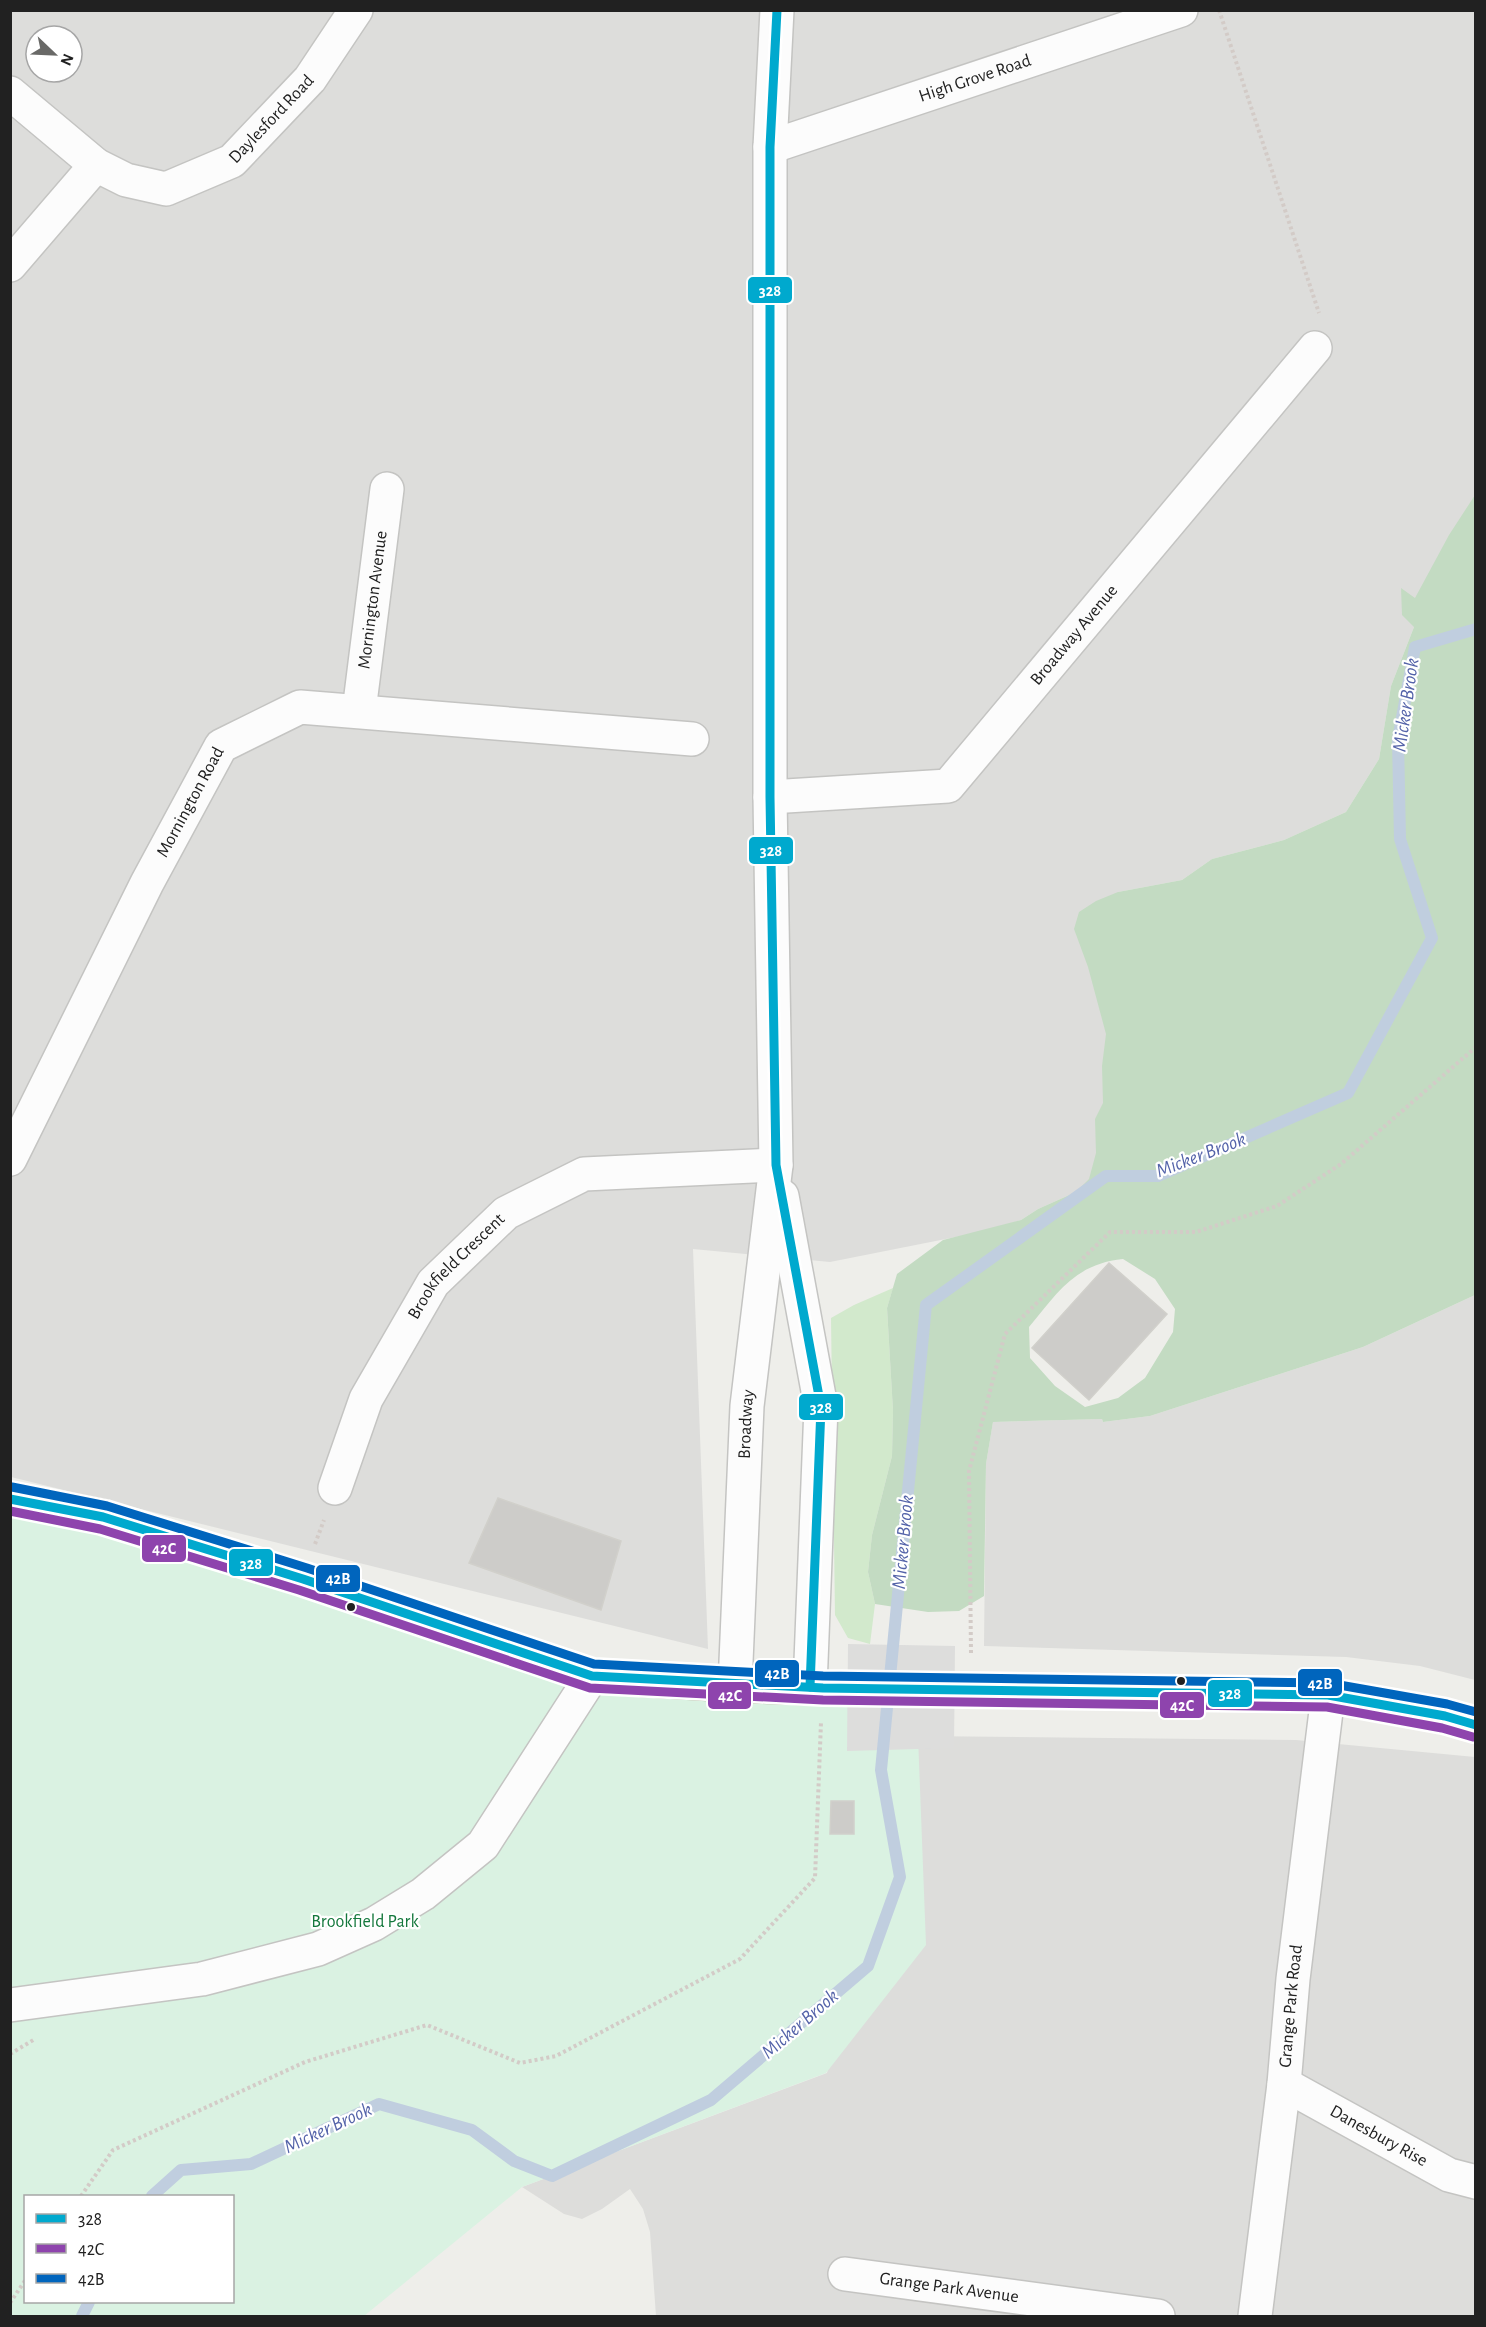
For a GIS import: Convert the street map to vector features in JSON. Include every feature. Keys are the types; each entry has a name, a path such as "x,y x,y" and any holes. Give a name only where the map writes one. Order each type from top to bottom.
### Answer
{"main road":[{"path":"10,1499 103,1517 303,1579 592,1676 826,1688 1328,1695 1445,1716 1476,1725"}],"street":[{"name":"Daylesford Road","path":"10,93 96,165 126,180 166,189 232,161 310,79 356,10"},
{"name":"Broadway","path":"735,1685 747,1406 776,1165 770,796 770,147 777,10"},
{"name":"High Grove Road","path":"770,147 1181,10"},
{"path":"10,265 96,165"},
{"name":"Broadway Avenue","path":"770,796 948,786 1315,348"},
{"name":"Mornington Avenue","path":"359,711 387,489"},
{"name":"Mornington Road","path":"10,1159 147,883 221,746 300,707 692,739"},
{"name":"Broadway","path":"776,1165 821,1407 826,1688"},
{"name":"Brookfield Crescent","path":"335,1488 366,1399 433,1283 506,1213 584,1174 776,1165"},
{"path":"10,2005 202,1979 318,1949 374,1924 423,1894 483,1845 592,1676"},
{"name":"Grange Park Road","path":"1255,2316 1328,1695"},
{"name":"Danesbury Rise","path":"1284,2084 1449,2175 1476,2182"},
{"name":"Grange Park Avenue","path":"845,2274 1158,2316"}],"path":[{"path":"1220,10 1322,322 1315,348"},
{"path":"963,1691 969,1471 1005,1334 1110,1232 1196,1232 1277,1206 1341,1164 1476,1047"},
{"path":"303,1579 335,1488"},
{"path":"82,2195 113,2150 305,2062 427,2025 520,2063 556,2056 740,1959 815,1878 826,1688"},
{"path":"10,2303 24,2282"}],"shaded area":[{"path":"11,11 1475,11 1475,561 1415,599 1401,589 1414,627 1391,686 1379,759 1346,812 1284,840 1212,859 1182,880 1118,892 1166,1172 1076,1192 1038,1209 1021,1220 981,1232 830,1262 693,1249 708,1649 11,1477"},
{"path":"1475,1295 1475,1680 1420,1666 1346,1657 984,1646 986,1464 993,1422 1102,1419 1103,1422 1150,1416 1363,1347"},
{"path":"918,1736 1296,1740 1475,1757 1475,2316 656,2316 650,2232 643,2209 630,2189 602,2209 582,2219 564,2214 522,2187 827,2073"}],"green space":[{"path":"1475,495 1475,1295 1363,1347 1150,1416 1103,1422 1102,1419 993,1422 986,1464 984,1596 959,1611 928,1612 875,1604 868,1572 872,1535 892,1456 893,1411 887,1308 897,1274 943,1240 1021,1220 1038,1209 1076,1192 1089,1179 1096,1153 1095,1119 1103,1103 1102,1066 1106,1034 1088,967 1074,929 1079,912 1096,901 1118,892 1182,880 1212,859 1284,840 1346,812 1379,759 1391,686 1414,627 1402,615 1401,588 1415,598 1449,535","holes":["1123,1259 1155,1279 1175,1309 1173,1332 1145,1378 1118,1398 1085,1407 1055,1386 1030,1358 1029,1327 1059,1291 1080,1273 1106,1262"]},
{"path":"893,1288 887,1308 893,1411 892,1456 872,1535 868,1572 875,1604 870,1644 848,1638 835,1615 831,1318"},
{"name":"Brookfield Park","path":"10,1499 592,1676 810,1687 918,1736 926,1945 826,2073 522,2187 364,2316 11,2316"}],"pier":[{"path":"848,1644 955,1646 954,1748 847,1751"}],"building":[{"path":"1109,1263 1167,1314 1089,1400 1032,1348"},
{"path":"498,1498 621,1541 601,1610 469,1563"},
{"path":"831,1801 854,1801 854,1834 830,1834"}],"waterway":[{"name":"Micker Brook","path":"153,2195 181,2170 251,2164 379,2104 472,2130 514,2161 552,2176 711,2100 868,1966 900,1877 881,1770 926,1305 1106,1176 1158,1176 1348,1093 1432,938 1400,839 1398,739 1415,647 1476,629"},
{"name":"Micker Brook","path":"82,2316 88,2303"}],"transit line":[{"name":"328","path":"777,10 770,147 770,797 776,1165 821,1407 810,1687"},
{"name":"42B","path":"12,1487 107,1506 307,1568 594,1664 823,1676 1328,1683 1447,1704 1476,1712"},
{"name":"328","path":"10,1499 103,1517 303,1579 592,1676 823,1688 1328,1695 1445,1716 1476,1725"},
{"name":"42C","path":"10,1511 100,1529 299,1590 590,1688 823,1700 1327,1707 1442,1728 1473,1737"}]}
